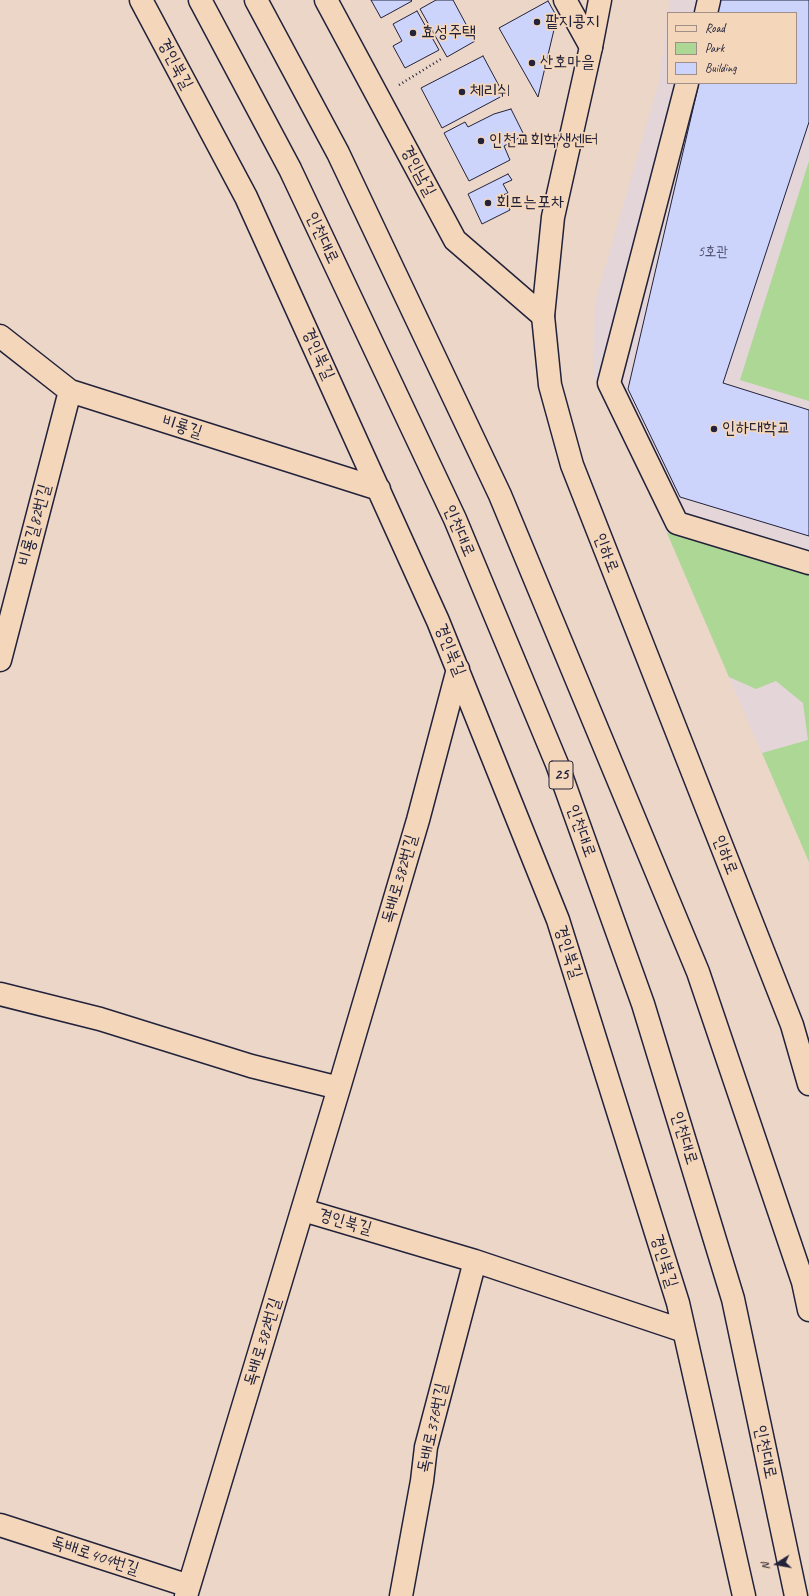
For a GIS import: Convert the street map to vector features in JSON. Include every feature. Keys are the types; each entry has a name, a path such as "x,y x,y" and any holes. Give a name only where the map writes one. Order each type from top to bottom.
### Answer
{"main road":[{"name":"경인북길","path":"140,0 246,197 379,489 458,669 558,920 675,1296 744,1596"},
{"name":"인천대로","path":"200,0 290,169 455,519 557,764 643,1004 733,1299 796,1596"},
{"path":"256,0 338,152 506,509 698,972 803,1282 809,1310"},
{"name":"경인남길","path":"326,0 454,240 543,316"},
{"path":"565,0 592,47"},
{"name":"인하로","path":"600,0 592,47 553,217 543,316 550,385 572,465 792,1026 809,1084"},
{"path":"706,12 709,0"},
{"path":"687,84 609,383 677,523 809,562"},
{"name":"비룡길","path":"0,336 70,391 379,489"},
{"name":"비룡길82번길","path":"0,660 70,391"},
{"name":"독배로382번길","path":"188,1591 303,1210 418,820 458,669"},
{"path":"0,994 100,1019 251,1066 339,1088"},
{"name":"경인북길","path":"303,1210 475,1262 684,1331"},
{"name":"독배로376번길","path":"401,1596 422,1481 426,1447 475,1262"},
{"name":"독배로404번길","path":"0,1525 188,1591"}],"path":[{"path":"378,98 441,59"}],"shaded area":[{"name":"인하대학교","path":"670,0 809,0 809,862 645,483 593,375 595,302 659,82 667,21 667,84 797,84 797,12 668,12"}],"green space":[{"path":"809,161 809,401 740,380"},
{"path":"667,533 681,533 809,572 809,862 762,753 808,740 803,703 776,681 756,689 729,677"}],"building":[{"path":"371,0 411,0 412,1 381,18"},
{"path":"436,0 453,0 475,41 447,57 420,9"},
{"path":"718,0 809,0 809,122 723,383 809,410 809,536 680,497 628,389 699,84 797,84 797,12 715,12"},
{"name":"산호마을","path":"548,1 557,17 538,97 499,28"},
{"name":"효성주택","path":"417,11 439,50 405,68 393,46 402,41 393,24"},
{"name":"체리쉬","path":"483,56 504,95 442,128 421,88"},
{"name":"인천교회학생센터","path":"511,109 524,135 504,146 510,160 469,181 444,133 465,122 468,127 494,114"},
{"path":"508,174 512,180 503,184 508,193 503,195 510,210 482,224 468,194"}],"place":[{"name":"팥지콩지","path":"537,22"},
{"name":"효성주택","path":"413,33"},
{"name":"산호마을","path":"532,63"},
{"name":"체리쉬","path":"462,92"},
{"name":"인천교회학생센터","path":"481,141"},
{"name":"회뜨는포차","path":"488,203"},
{"name":"인하대학교","path":"714,429"}]}
